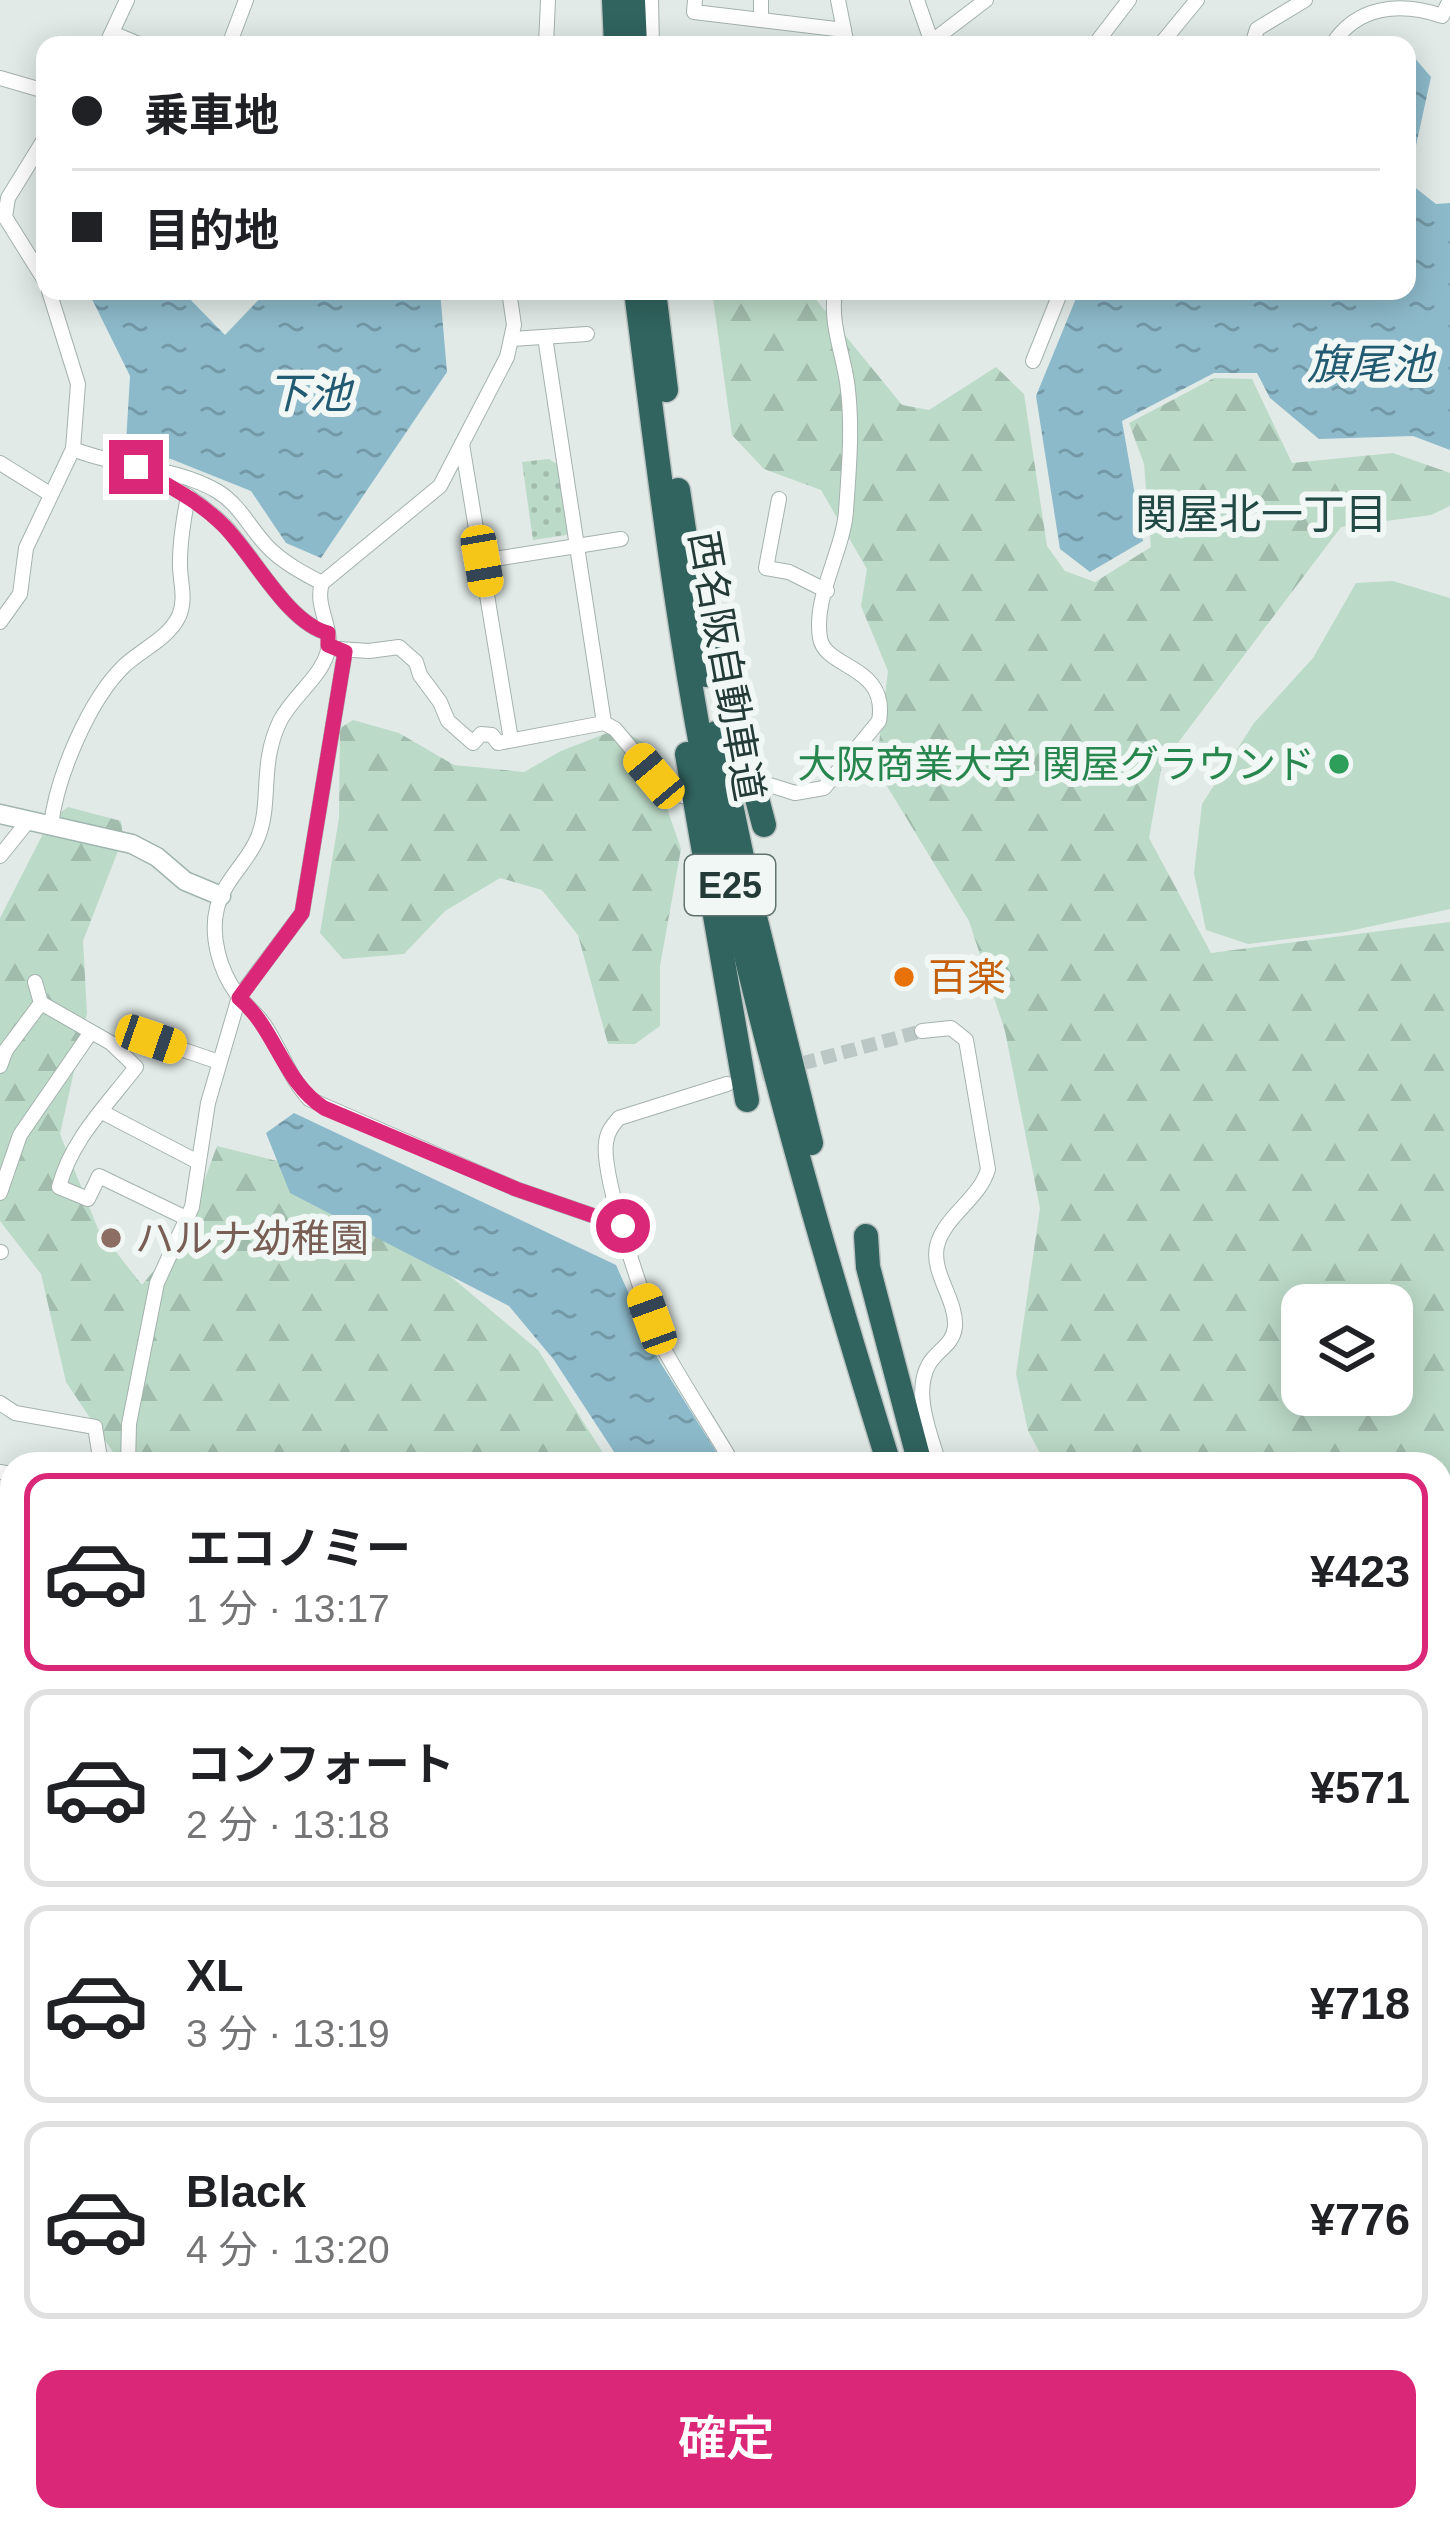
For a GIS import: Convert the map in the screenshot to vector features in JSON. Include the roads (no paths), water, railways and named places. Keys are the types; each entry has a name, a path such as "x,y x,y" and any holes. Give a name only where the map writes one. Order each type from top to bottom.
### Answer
{"highway":[{"path":"614,0 616,36"},
{"path":"634,0 635,36"},
{"name":"西名阪自動車道","path":"637,300 675,598 717,828 757,1002 818,1230 885,1452"},
{"name":"西名阪自動車道","path":"655,300 675,474 716,736 816,1163 902,1452"},
{"path":"675,474 684,482 724,678 764,826"},
{"path":"675,598 665,615 747,1100"},
{"path":"866,1236 868,1267 917,1452"}],"street":[{"path":"111,36 127,0"},
{"path":"232,36 246,0"},
{"path":"546,36 548,0"},
{"path":"651,0 652,36"},
{"path":"694,0 694,13 841,36"},
{"path":"761,0 761,20"},
{"path":"838,0 846,36"},
{"path":"917,0 927,36"},
{"path":"939,36 986,0"},
{"path":"1102,36 1129,0"},
{"path":"1167,36 1197,0"},
{"path":"1255,36 1257,29 1305,0"},
{"path":"1340,36 1354,19 1390,8 1411,6 1446,19 1450,0"},
{"path":"0,78 36,88"},
{"path":"36,151 4,197 5,217 36,267"},
{"path":"0,622 20,594 26,548 74,449 78,384 52,300"},
{"path":"511,300 512,339 462,444 429,498 322,583 319,600 328,639 321,667 295,698 273,736 264,772 258,838 221,896 216,943 225,974 239,998 266,1027 298,1087 324,1108 516,1189 623,1226"},
{"path":"760,782 795,793 824,788 879,721 874,691 863,673 824,650 820,640 819,621 846,518 850,409 831,314 833,300"},
{"path":"1033,362 1057,300"},
{"path":"512,339 587,334"},
{"path":"545,337 604,723"},
{"path":"462,444 512,740"},
{"path":"74,449 100,460 189,478 217,491 238,506 271,551 322,583"},
{"path":"0,463 50,494"},
{"path":"136,467 188,496 223,524 288,606 345,652 399,647 416,662 448,721 473,743 481,734 492,735 498,743 604,723 615,729 666,790 682,796"},
{"path":"51,825 61,779 106,688 180,614 179,564 188,496"},
{"path":"779,499 766,568 789,572 827,591"},
{"path":"482,561 621,538"},
{"path":"128,1452 129,1424 157,1283 188,1219 219,1062 239,998 302,913 345,652"},
{"path":"0,814 132,844 157,857 185,881 221,896"},
{"path":"0,856 29,820"},
{"path":"34,982 41,1003 111,1043 136,1067 65,1160 59,1187 88,1199 99,1176 188,1219"},
{"path":"0,1066 6,1050 41,1003"},
{"path":"922,1031 952,1028 966,1040 988,1169 937,1247 955,1324 949,1343 927,1366 922,1386 936,1452"},
{"path":"0,1193 20,1135 91,1032"},
{"path":"151,1039 219,1062"},
{"path":"726,1452 664,1348 623,1226 606,1152 610,1127 619,1118 727,1084"},
{"path":"102,1112 198,1162"},
{"path":"0,1128 20,1135"},
{"path":"0,1403 15,1413 95,1427 99,1452"}],"water":[{"name":"旗尾池","path":"1416,60 1431,77 1416,145"},
{"name":"旗尾池","path":"1416,188 1436,204 1450,203 1450,450 1413,436 1319,439 1270,398 1257,373 1214,373 1122,421 1143,541 1090,572 1060,549 1036,396 1075,300 1416,300"},
{"name":"下池","path":"92,300 191,300 225,335 258,300 441,300 447,372 321,558 286,543 251,491 171,459 142,456 126,443 130,376"},
{"path":"294,1113 616,1265 658,1359 716,1452 614,1452 554,1360 509,1306 290,1193 266,1133"}],"tunnel":[{"path":"741,1080 922,1031"}],"place":[{"name":"大阪商業大学 関屋グラウンド","path":"1339,764"},
{"name":"百楽","path":"904,977"},
{"name":"ハルナ幼稚園","path":"111,1238"}],"district":[{"name":"関屋北一丁目","path":"1261,514"}]}
